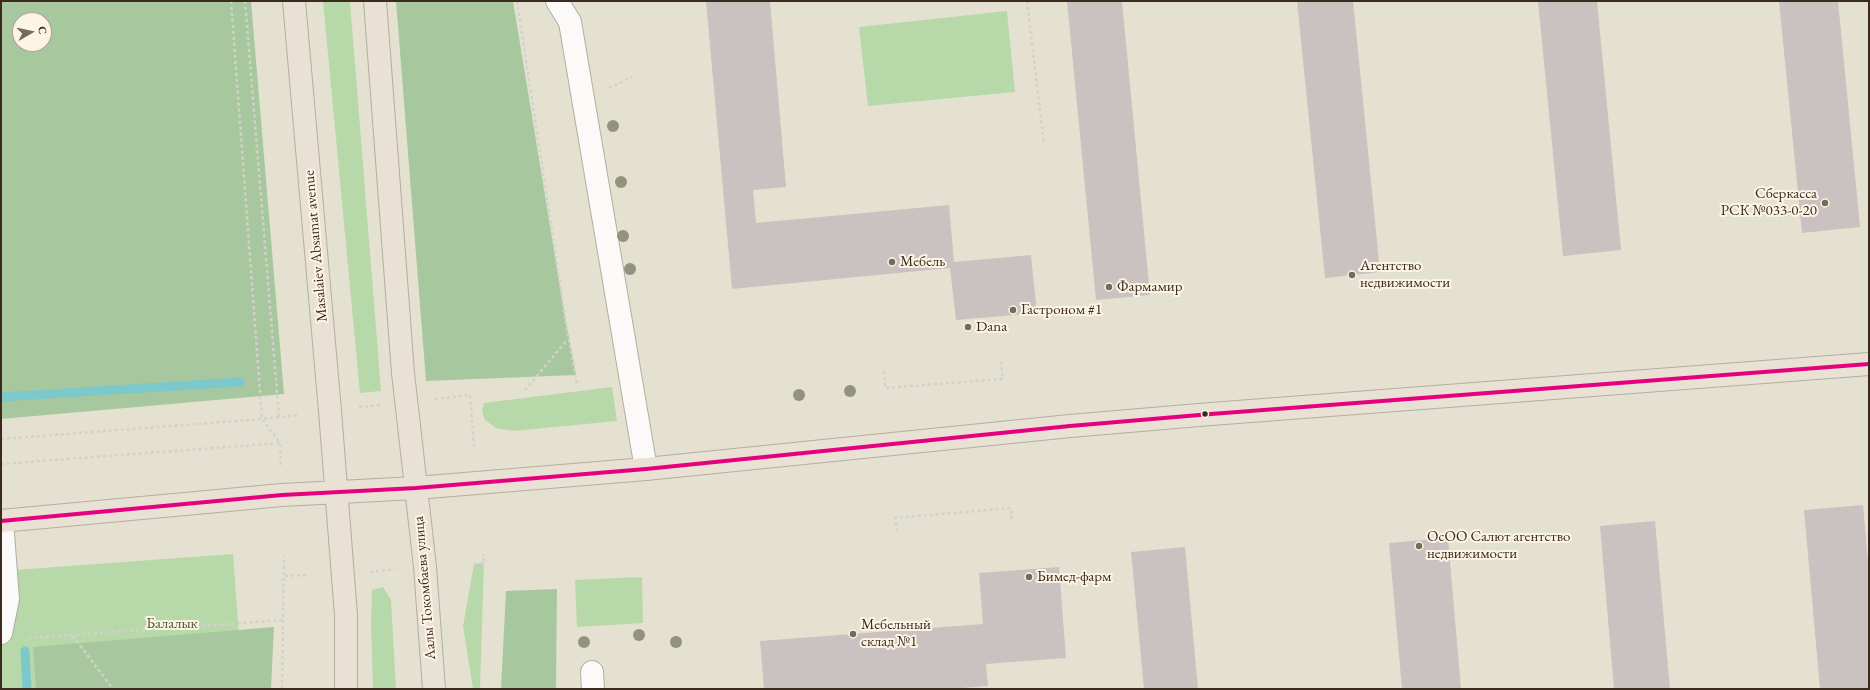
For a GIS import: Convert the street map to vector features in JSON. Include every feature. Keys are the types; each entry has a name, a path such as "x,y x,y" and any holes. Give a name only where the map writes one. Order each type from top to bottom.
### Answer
{"main road":[{"name":"Masalaiev Absamat avenue","path":"294,1 337,492"},
{"path":"375,1 403,373 416,488"},
{"path":"1,522 337,492 416,488 646,469 1187,416 1869,364"},
{"name":"Аалы Токомбаева улица","path":"416,488 425,568 434,689"},
{"path":"337,492 346,615 346,689"}],"street":[{"path":"557,1 570,22 646,469"},
{"path":"1,522 8,598 1,633"}],"path":[{"path":"231,1 262,419 280,443 281,466"},
{"path":"245,1 279,417"},
{"path":"517,1 568,338 577,384"},
{"path":"1028,1 1044,144"},
{"path":"609,88 632,77"},
{"path":"525,390 568,338"},
{"path":"884,371 885,388 1003,379 1001,362"},
{"path":"435,399 470,395 474,447"},
{"path":"360,407 382,405"},
{"path":"1,439 299,415"},
{"path":"1,464 280,443"},
{"path":"897,531 895,518 1011,508 1012,523"},
{"path":"474,564 484,563 483,554"},
{"path":"282,689 285,576 284,556"},
{"path":"369,572 395,570"},
{"path":"285,576 306,576"},
{"path":"23,639 284,620"},
{"path":"73,635 113,689"}],"green space":[{"path":"1,1 251,1 284,394 1,419"},
{"path":"323,1 350,1 381,391 360,393"},
{"path":"396,1 513,1 565,317 576,375 426,381"},
{"path":"1007,11 1015,92 868,106 859,27"},
{"path":"612,387 617,421 513,431 496,428 485,420 482,411 484,403"},
{"name":"Балалык","path":"233,554 243,689 1,689 1,571"},
{"path":"484,563 480,689 473,689 463,626 474,564"},
{"path":"642,577 643,623 577,627 575,580"},
{"path":"383,587 391,600 396,689 373,689 371,623 372,590"},
{"path":"557,589 556,689 501,689 506,591"},
{"path":"274,627 271,689 36,689 33,647"}],"building":[{"path":"706,1 770,1 786,187 753,190 756,223 949,205 954,262 1031,255 1037,313 956,320 950,268 732,289"},
{"path":"1067,1 1122,1 1150,295 1096,300"},
{"path":"1297,1 1353,1 1380,272 1325,278"},
{"path":"1538,1 1597,1 1621,250 1563,256"},
{"path":"1779,1 1838,1 1860,227 1802,233"},
{"path":"1863,505 1869,574 1869,689 1820,689 1804,510"},
{"path":"1655,521 1670,689 1614,689 1600,526"},
{"path":"1448,538 1461,689 1402,689 1389,543"},
{"path":"1185,547 1198,689 1144,689 1131,552"},
{"path":"1059,567 1066,658 986,664 988,686 949,689 764,689 760,641 983,624 979,573"}],"waterway":[{"path":"1,397 240,382"},
{"path":"25,651 27,689"}],"transit line":[{"path":"1,521 282,495 416,488 646,469 1070,426 1211,414 1869,364"}],"place":[{"name":"Сберкасса РСК №033-0-20","path":"1825,203"},
{"name":"Мебель","path":"892,262"},
{"name":"Агентство недвижимости","path":"1352,275"},
{"name":"Фармамир","path":"1109,287"},
{"name":"Гастроном #1","path":"1013,310"},
{"name":"Dana","path":"968,327"},
{"name":"ОсОО Салют агентство недвижимости","path":"1419,546"},
{"name":"Бимед-фарм","path":"1029,577"},
{"name":"Мебельный склад №1","path":"853,634"}]}
